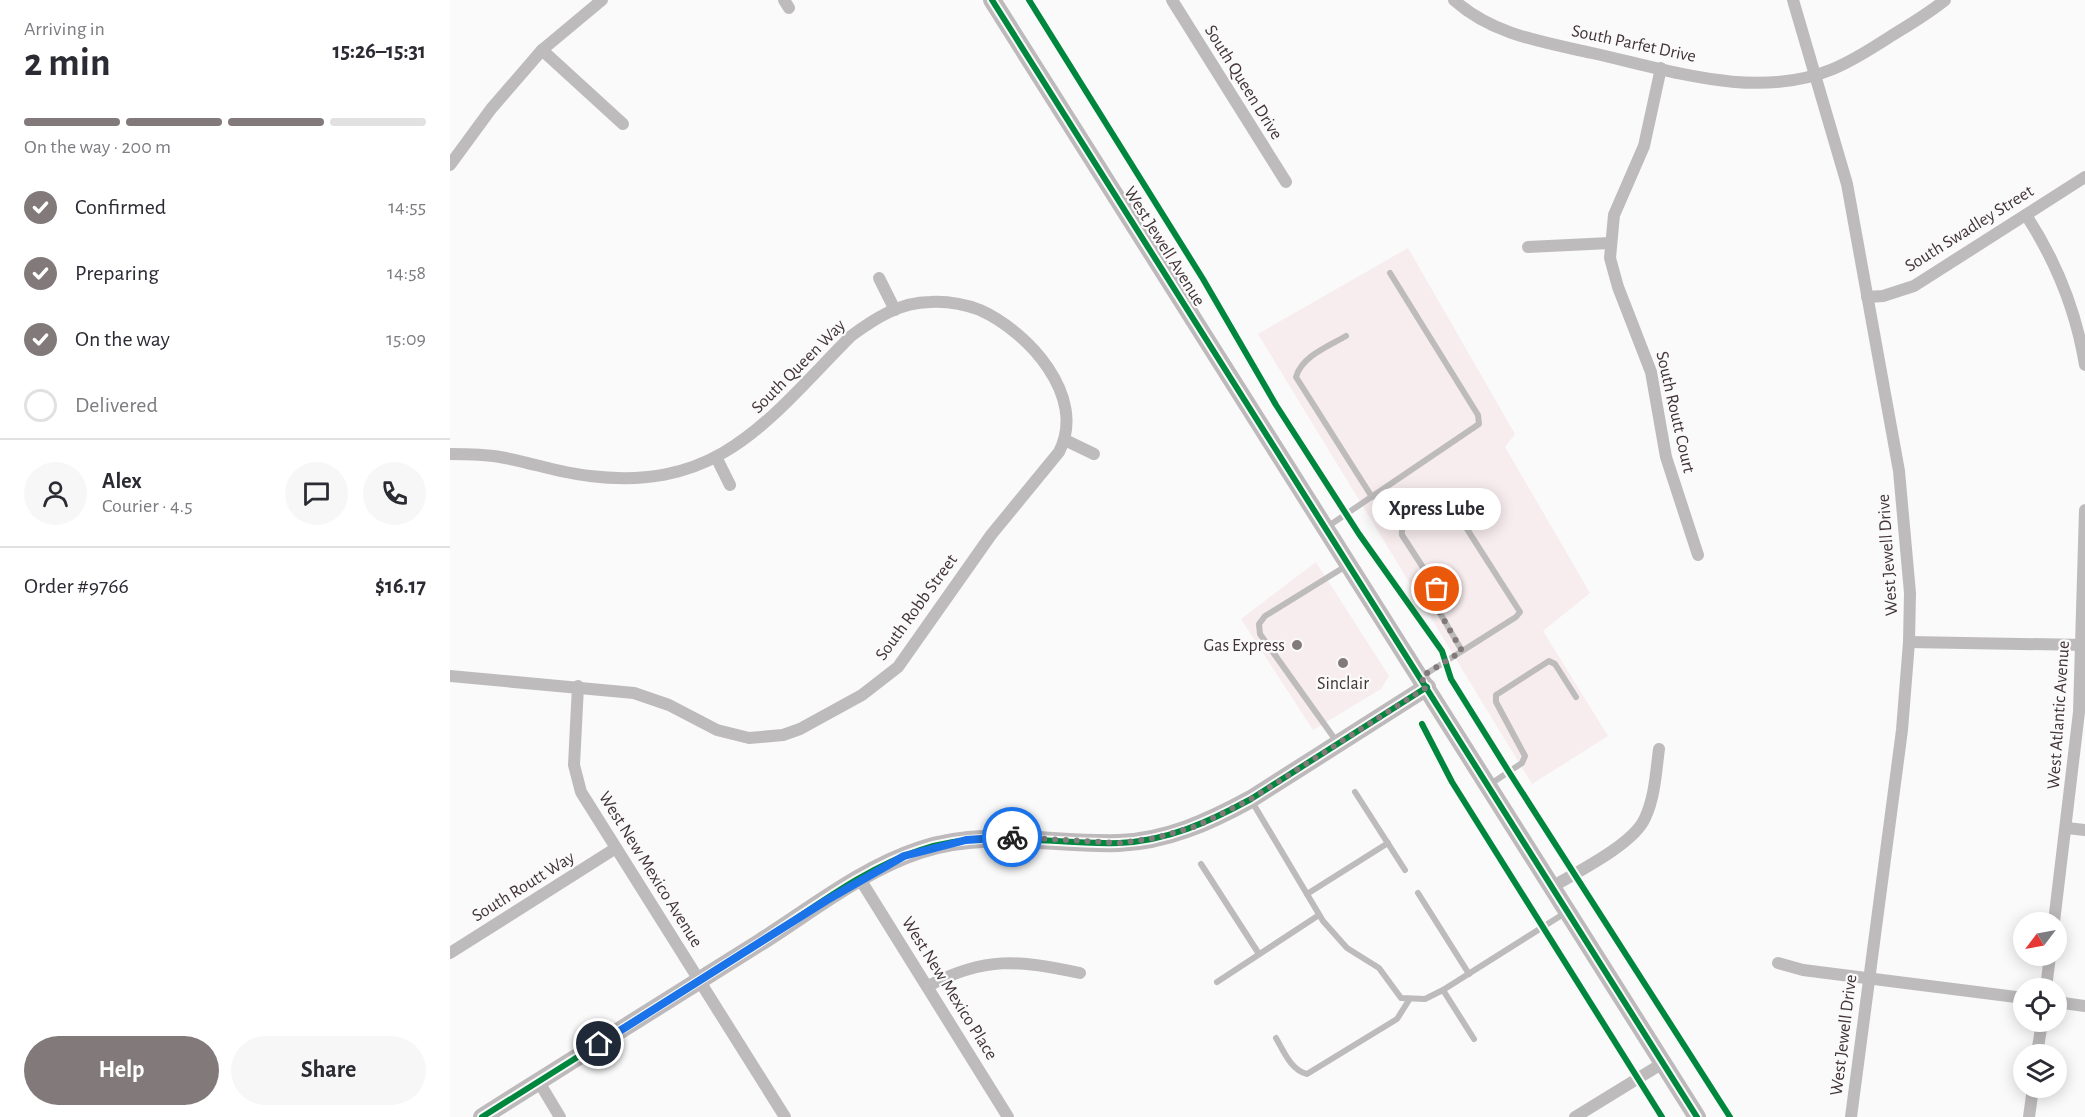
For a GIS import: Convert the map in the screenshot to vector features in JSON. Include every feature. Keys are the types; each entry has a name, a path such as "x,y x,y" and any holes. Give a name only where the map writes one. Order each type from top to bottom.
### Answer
{"main road":[{"name":"West Jewell Avenue","path":"992,0 1697,1117"},
{"path":"482,1117 860,879 904,856 966,840 1012,837 1120,843 1156,838 1197,826 1251,799 1339,744 1424,682"}],"street":[{"path":"450,165 490,109 542,50 602,0"},
{"name":"South Queen Drive","path":"1172,0 1286,182"},
{"name":"South Parfet Drive","path":"1454,0 1481,19 1508,33 1661,68 1749,83 1780,82 1815,75"},
{"name":"West Jewell Drive","path":"1793,0 1848,184 1903,502 1910,593 1909,642 1902,730 1851,1117"},
{"path":"1815,75 1855,58 1945,0"},
{"path":"542,50 623,124"},
{"name":"South Routt Court","path":"1661,68 1644,146 1616,206 1610,243 1613,272 1651,372 1666,457 1698,555"},
{"name":"South Swadley Street","path":"1867,297 1883,296 1914,285 2085,177"},
{"path":"2026,214 2052,259 2062,282 2076,323 2085,365"},
{"path":"1528,247 1610,243"},
{"path":"879,278 895,310"},
{"name":"South Queen Way","path":"450,454 483,454 572,474 622,478 675,471 716,457 758,431 851,336 868,323 895,310 928,302 962,304 978,310 1009,327 1035,352 1056,384 1065,413 1065,440"},
{"path":"1065,440 1094,454"},
{"name":"South Robb Street","path":"450,676 612,690 653,699 717,730 749,738 783,735 816,722 880,683 898,667 985,543 1048,466 1065,440"},
{"path":"716,457 730,485"},
{"name":"West Atlantic Avenue","path":"2055,912 2077,731 2083,645 2085,510"},
{"path":"1909,642 2083,645"},
{"name":"West New Mexico Avenue","path":"578,686 576,779 590,810 785,1117"},
{"path":"1552,887 1630,837 1642,824 1650,805 1659,749"},
{"path":"2067,828 2085,830"},
{"name":"South Routt Way","path":"450,953 616,848"},
{"name":"West New Mexico Place","path":"860,879 1008,1117"},
{"path":"928,986 961,970 996,963 1042,966 1080,973"},
{"path":"1778,963 1803,970 2013,997"},
{"path":"2067,1004 2085,1006"},
{"path":"1575,1117 1663,1063"},
{"path":"538,1082 560,1117"},
{"path":"2029,1117 2032,1098"}],"lane":[{"path":"1326,527 1479,424 1478,415 1390,273"},
{"path":"1346,336 1306,360 1296,376 1372,497"},
{"path":"1424,682 1462,651 1516,617 1520,612 1451,504 1443,502 1433,504 1404,523 1401,529 1402,535 1437,589 1437,608 1462,651"},
{"path":"1339,744 1260,634 1259,624 1264,616 1350,564"},
{"path":"1488,785 1522,763 1525,756 1496,702 1496,695 1549,661 1555,664 1575,697"},
{"path":"1355,792 1405,870"},
{"path":"1251,799 1319,915 1347,948 1379,968 1401,998 1425,999 1443,990 1568,911"},
{"path":"1307,894 1388,843"},
{"path":"1201,864 1259,954"},
{"path":"1418,893 1469,974"},
{"path":"1217,982 1319,915"},
{"path":"1443,990 1474,1039"},
{"path":"1276,1038 1293,1066 1299,1072 1307,1074 1397,1019 1409,1000"}],"shaded area":[{"path":"1408,248 1515,434 1505,447 1590,593 1543,631 1608,736 1532,784 1258,334"},
{"path":"1316,562 1389,676 1381,689 1313,730 1241,619"}],"cycle path":[{"path":"992,0 1697,1117"},
{"path":"1029,0 1203,279 1276,405 1359,534 1442,651 1451,679 1730,1117"},
{"path":"482,1117 857,879 899,858 945,843 969,840 1019,839 1119,843 1154,839 1187,829 1251,799 1427,687"},
{"path":"1422,724 1452,782 1662,1117"}],"way so far":[{"path":"1012,837 1098,843 1139,841 1197,826 1251,799 1427,687 1421,677 1462,651 1437,608 1437,589"}],"place":[{"name":"Xpress Lube","path":"1437,589"},
{"name":"Gas Express","path":"1297,645"},
{"name":"Sinclair","path":"1343,663"}],"route":[{"path":"599,1044 827,900 904,856 922,849 966,840 1012,837"}]}
